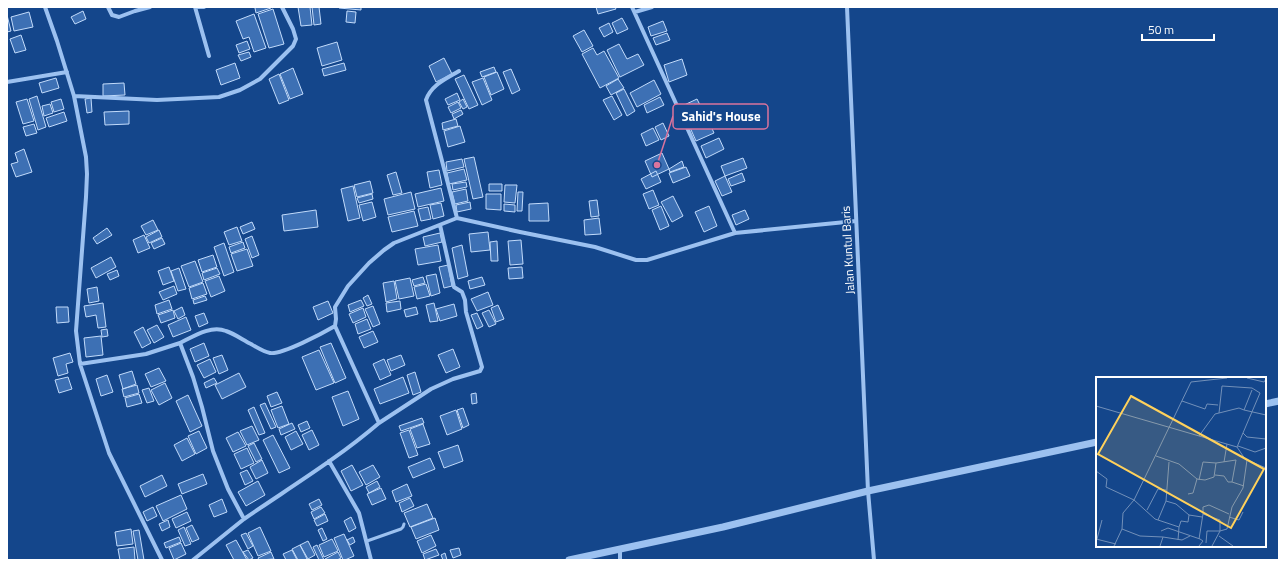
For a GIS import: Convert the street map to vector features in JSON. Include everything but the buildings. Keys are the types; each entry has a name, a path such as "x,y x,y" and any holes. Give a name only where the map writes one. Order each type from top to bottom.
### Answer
{"street":[{"path":"45,7 74,96 86,157 87,174 76,331 80,364 109,453 162,560"},
{"path":"108,7 112,15 119,17 150,7"},
{"path":"204,7 197,7 209,56"},
{"path":"74,96 157,100 219,97 240,90 260,79 293,46 296,39 293,28 282,7"},
{"path":"632,7 734,233"},
{"path":"635,12 652,7"},
{"name":"Jalan Kuntul Baris","path":"847,7 868,491 874,560"},
{"path":"457,218 426,100 428,93 435,86 459,71"},
{"path":"7,82 67,72"},
{"path":"379,423 335,326 335,307 348,286 369,263 394,243 457,218 594,247 636,260 647,260 734,233 856,221"},
{"path":"193,560 244,519 329,461 364,436 379,423 431,388 453,379 480,371 482,367 466,312 465,300 462,292 454,287 440,225"},
{"path":"80,364 146,354 180,343 198,333 216,329 226,331 270,354 286,350 335,326"},
{"path":"180,343 195,383 213,451 228,489 244,519"},
{"path":"1266,404 1279,401"},
{"path":"568,560 723,527 868,491 1096,442"},
{"path":"329,461 359,513 371,560"},
{"path":"620,549 620,560"}],"lane":[{"path":"367,541 401,529 404,524"}],"place":[{"name":"Sahid's House","path":"657,165"}]}
